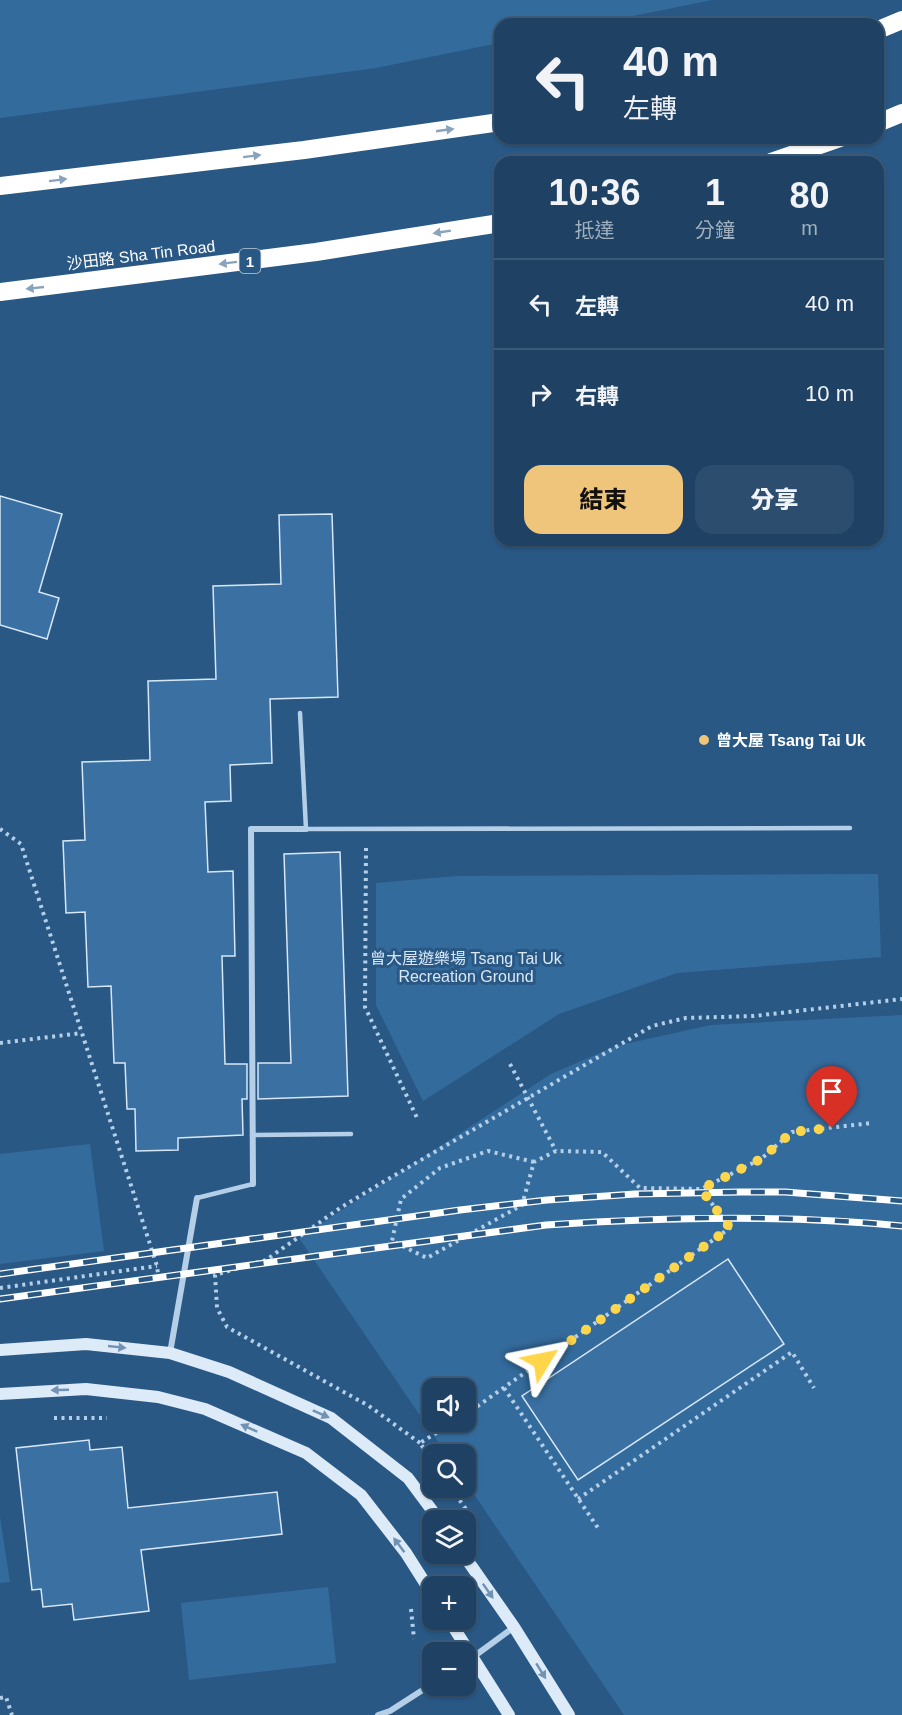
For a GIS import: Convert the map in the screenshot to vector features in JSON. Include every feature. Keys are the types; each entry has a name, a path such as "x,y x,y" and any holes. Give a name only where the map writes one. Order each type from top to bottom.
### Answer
{"highway":[{"path":"884,28 902,20"},
{"path":"884,121 902,114"},
{"path":"0,186 304,150 494,123"},
{"path":"788,156 823,144"},
{"name":"沙田路 Sha Tin Road","path":"0,292 316,252 494,224"}],"main road":[{"path":"0,1350 86,1344 170,1353 229,1372 331,1419 408,1478 432,1510"},
{"path":"0,1394 86,1389 158,1396 205,1409 306,1453 361,1495 406,1553 422,1578"},
{"path":"470,1564 514,1627 569,1715"},
{"path":"476,1670 509,1715"}],"street":[{"path":"253,1184 251,829 306,829"},
{"path":"170,1353 197,1198"},
{"path":"476,1655 514,1627"},
{"path":"378,1715 390,1711 422,1690"}],"lane":[{"path":"300,713 306,829 850,828"},
{"path":"252,1135 351,1134"},
{"path":"197,1198 253,1184"}],"path":[{"path":"0,829 21,844 157,1266 159,1283"},
{"path":"366,829 364,1007 417,1120"},
{"path":"422,1446 369,1406 227,1327 218,1308 214,1275 266,1260 340,1208 635,1035 665,1022 686,1018 754,1016 902,999"},
{"path":"0,1043 82,1033"},
{"path":"510,1064 556,1151"},
{"path":"534,1162 522,1205 427,1258 392,1241 401,1199 440,1168 488,1151 534,1162 556,1151 602,1152 640,1188 701,1189 761,1159 792,1132 872,1123"},
{"path":"476,1407 730,1228 701,1189"},
{"path":"0,1288 157,1266"},
{"path":"578,1499 792,1352 814,1388"},
{"path":"504,1388 600,1531"},
{"path":"43,1417 109,1418"},
{"path":"420,1443 438,1432"},
{"path":"408,1602 412,1612 414,1639"},
{"path":"0,1698 6,1697 12,1715"}],"green space":[{"path":"0,0 712,0 624,18 494,18 494,44 376,68 0,118"},
{"name":"曾大屋遊樂場 Tsang Tai Uk Recreation Ground","path":"878,874 881,957 677,973 559,1014 423,1101 376,1005 376,883 457,876"},
{"path":"902,1015 902,1715 624,1715 476,1497 476,1444 439,1444 431,1432 476,1432 476,1378 422,1378 422,1418 299,1238 551,1074 616,1046 711,1025"},
{"path":"90,1144 104,1251 0,1264 0,1154"},
{"path":"0,1517 10,1582 0,1583"},
{"path":"328,1587 336,1663 189,1680 181,1603"}],"building":[{"path":"0,496 62,514 39,592 59,598 47,639 0,625"},
{"path":"332,514 338,697 270,699 272,763 230,765 231,801 205,802 208,872 233,871 235,956 222,956 225,1064 247,1064 247,1099 242,1099 243,1135 178,1138 178,1150 136,1151 135,1109 127,1109 125,1063 114,1063 111,986 88,987 85,912 66,913 63,841 85,840 82,762 150,760 148,681 216,679 213,586 281,584 279,515"},
{"path":"340,852 348,1096 258,1099 258,1063 291,1063 284,854"},
{"path":"728,1259 784,1344 578,1480 522,1396"},
{"path":"89,1440 90,1450 122,1447 128,1508 277,1492 282,1534 141,1550 149,1611 74,1620 72,1604 43,1607 41,1589 32,1590 16,1448"}],"railway":[{"path":"0,1274 547,1200 635,1194 785,1192 902,1201"},
{"path":"0,1299 546,1225 635,1220 769,1218 902,1226"}],"place":[{"name":"曾大屋 Tsang Tai Uk","path":"704,740"}],"route":[{"path":"542,1361 730,1228 701,1189 761,1159 792,1132 832,1128"}]}
